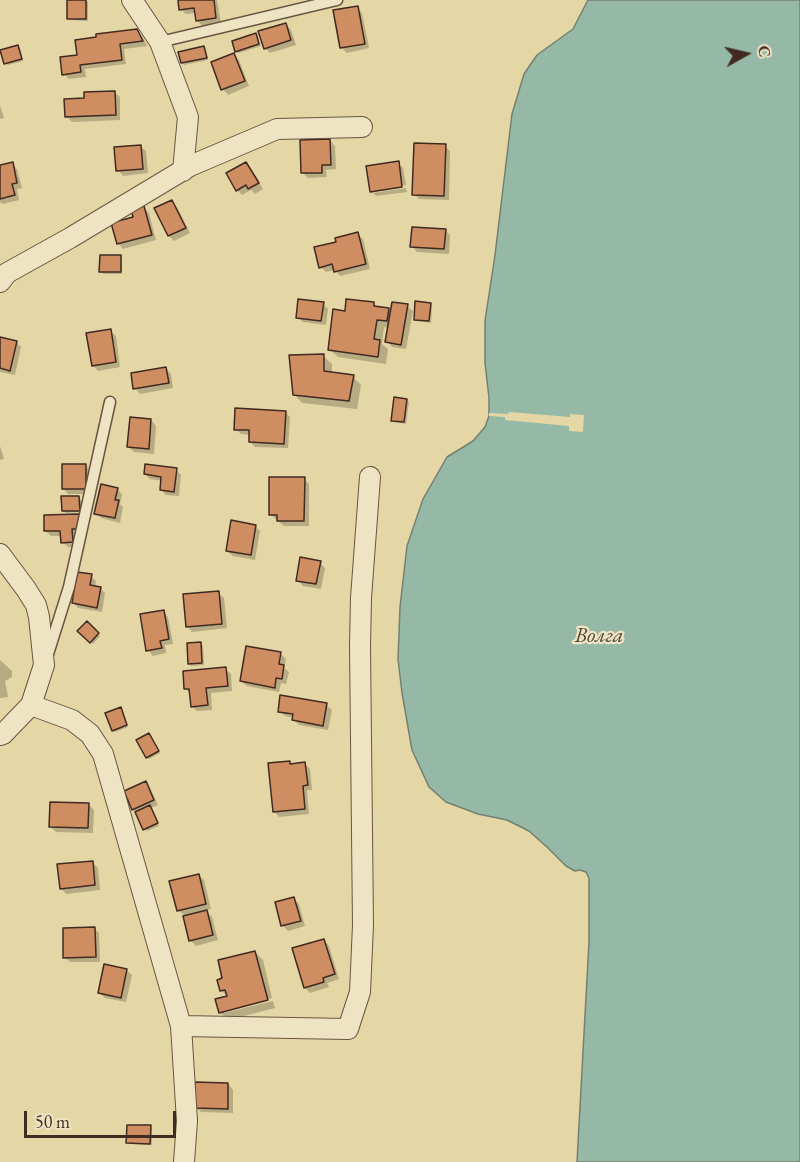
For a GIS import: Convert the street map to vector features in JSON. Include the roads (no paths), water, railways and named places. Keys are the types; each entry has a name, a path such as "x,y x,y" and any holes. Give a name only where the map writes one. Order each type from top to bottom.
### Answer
{"street":[{"path":"132,0 160,42 188,117 183,171"},
{"path":"0,282 7,273 190,166 277,129 362,127"},
{"path":"181,1026 348,1029 360,992 362,936 360,646 361,598 370,477"},
{"path":"0,554 36,605 44,665 31,705 0,735"},
{"path":"31,705 72,720 90,734 103,754 181,1026 187,1121 184,1162"}],"lane":[{"path":"160,42 337,0"},
{"path":"44,665 69,587 110,402"}],"water":[{"name":"Волга","path":"588,0 800,0 800,1162 577,1162 589,942 589,878 586,872 575,871 566,866 529,831 507,820 478,814 446,802 429,787 412,750 398,659 400,607 407,546 423,499 447,457 473,441 485,427 489,416 485,321 512,114 524,74 537,55 573,29"}]}
